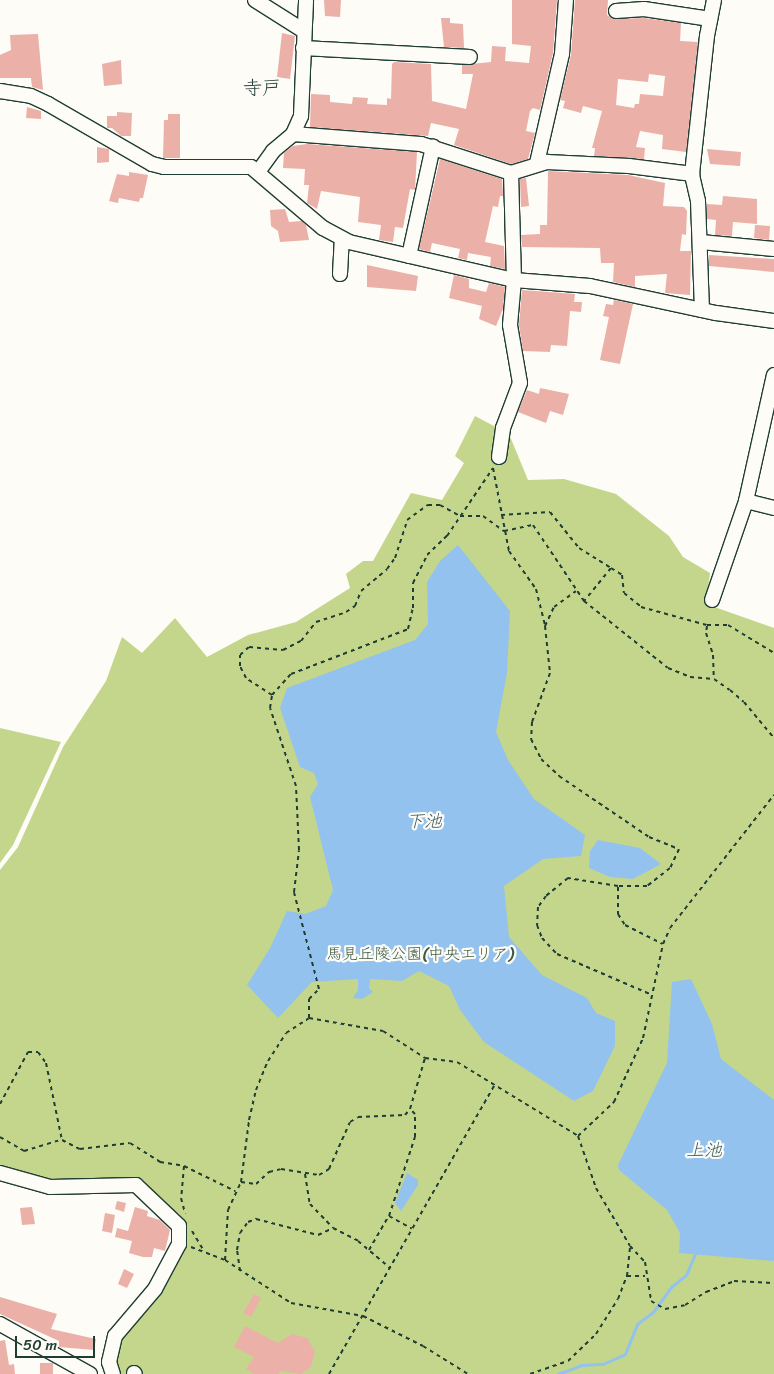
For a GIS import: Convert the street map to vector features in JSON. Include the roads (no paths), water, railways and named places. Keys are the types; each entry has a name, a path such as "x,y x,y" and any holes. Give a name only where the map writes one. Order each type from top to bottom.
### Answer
{"street":[{"path":"255,0 304,31"},
{"path":"258,172 273,151 293,134 302,111 306,0"},
{"path":"537,163 562,54 566,0"},
{"path":"702,310 701,242 692,174 710,19 714,0"},
{"path":"616,10 644,8 710,19"},
{"path":"303,48 470,57"},
{"path":"0,91 31,96 48,104 152,164 170,167 245,166 258,172 324,228 342,238 409,256 514,280 590,286 702,310 774,321"},
{"path":"293,134 433,147 511,173 537,163 629,166 692,174"},
{"path":"409,256 433,147"},
{"path":"496,462 503,428 520,383 510,325 514,280 511,173"},
{"path":"340,274 342,238"},
{"path":"701,242 774,249"},
{"path":"712,600 746,501 774,375"},
{"path":"746,501 774,508"},
{"path":"0,1174 50,1187 136,1185 179,1226 179,1244 155,1289 115,1336 108,1362 113,1374"},
{"path":"0,1324 90,1374"}],"water":[{"name":"下池","path":"458,545 510,611 507,673 496,732 508,760 534,799 585,835 581,856 543,859 504,886 509,937 542,975 587,998 596,1013 615,1021 615,1046 593,1091 574,1101 484,1042 460,1010 449,986 419,971 402,981 370,979 369,988 373,992 362,999 353,998 358,990 358,979 312,982 278,1018 247,985 270,948 287,911 305,914 326,906 333,890 310,797 318,784 314,773 300,767 280,708 287,688 415,640 428,624 427,582 440,561"},
{"path":"598,840 640,848 661,864 633,879 610,877 589,868 590,851"},
{"name":"上池","path":"691,979 712,1024 721,1059 774,1100 774,1261 679,1253 680,1233 667,1210 619,1170 618,1165 667,1063 672,982"},
{"path":"407,1173 418,1180 418,1185 401,1211 395,1203"}],"waterway":[{"path":"558,1374 581,1365 603,1364 625,1354 637,1324 653,1312 671,1287 686,1275 695,1254"}],"district":[{"name":"寺戸","path":"262,88"}],"park label":[{"name":"馬見丘陵公園(中央エリア)","path":"420,954"}]}
